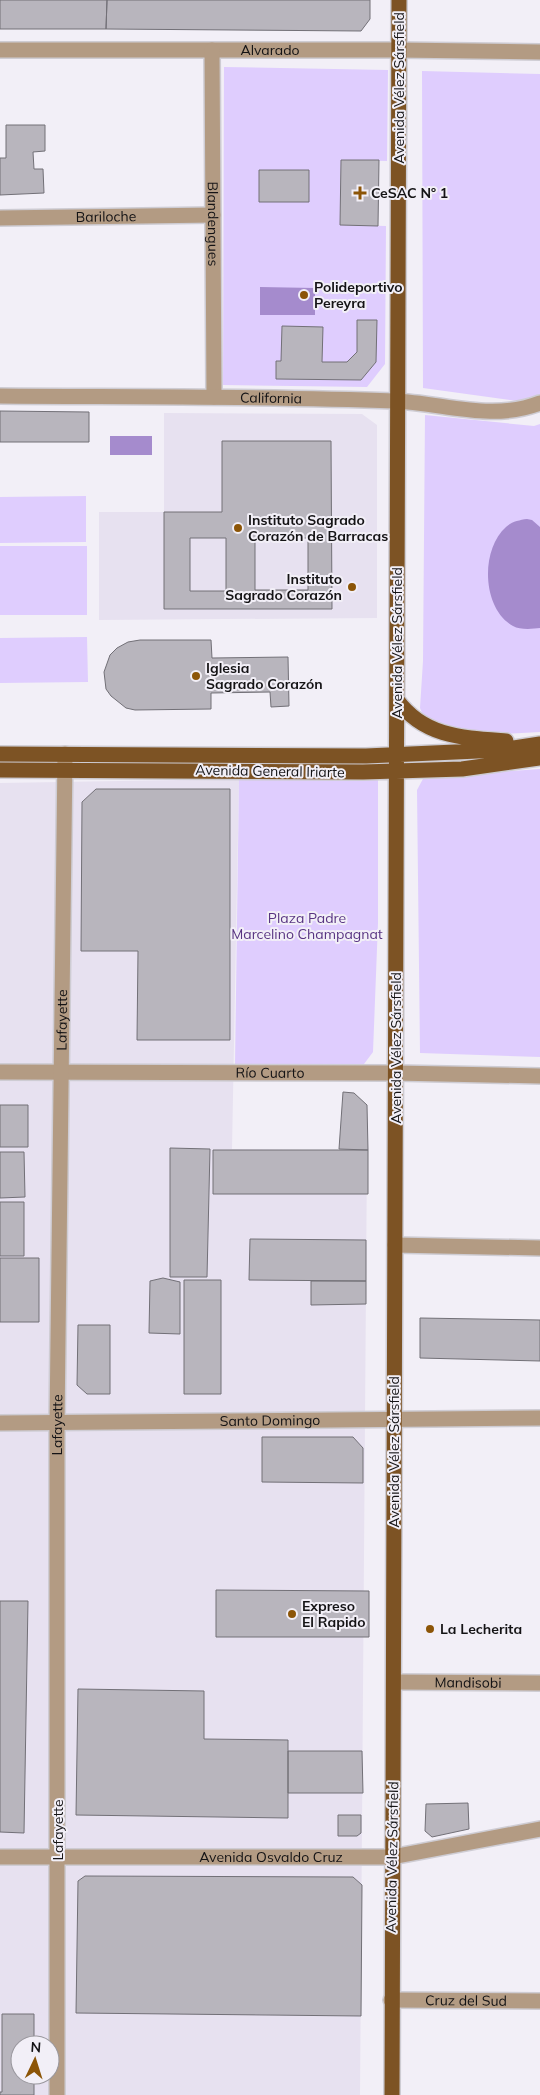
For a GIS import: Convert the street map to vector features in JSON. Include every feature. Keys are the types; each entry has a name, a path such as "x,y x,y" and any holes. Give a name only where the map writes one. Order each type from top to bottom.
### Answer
{"main road":[{"name":"Avenida Vélez Sársfield","path":"392,2095 399,0"},
{"path":"397,700 417,722 439,732 486,740 540,743"},
{"name":"Avenida General Iriarte","path":"0,754 397,755 500,750 540,743"},
{"name":"Avenida General Iriarte","path":"0,770 397,771 462,769 540,758"}],"street":[{"name":"Alvarado","path":"0,50 540,52"},
{"name":"Blandengues","path":"212,50 214,397"},
{"name":"Bariloche","path":"0,218 213,215"},
{"name":"California","path":"0,396 214,397 397,401 491,413 540,403"},
{"name":"Lafayette","path":"57,2095 57,1424 65,754"},
{"name":"Río Cuarto","path":"0,1072 396,1073 540,1076"},
{"path":"395,1246 540,1248"},
{"name":"Santo Domingo","path":"0,1423 57,1424 393,1418 540,1418"},
{"name":"Mandisobi","path":"394,1682 540,1683"},
{"name":"Avenida Osvaldo Cruz","path":"0,1857 392,1857 540,1829"},
{"name":"Cruz del Sud","path":"391,2000 540,2001"}],"shaded area":[{"path":"260,287 315,288 315,315 260,315"},
{"name":"Instituto Sagrado Corazón de Barracas","path":"164,413 362,414 377,425 377,618 99,620 99,512 164,512"},
{"path":"110,436 152,436 152,455 110,455"},
{"path":"527,519 532,520 540,527 540,628 523,629 513,626 503,618 495,607 488,579 492,550 498,537 510,524"},
{"path":"239,779 232,1149 367,1151 360,2095 0,2095 0,783"}],"green space":[{"name":"Polideportivo Pereyra","path":"224,67 388,70 387,161 341,160 340,225 386,226 385,364 367,387 223,385"},
{"path":"422,71 540,74 540,400 531,403 423,388"},
{"path":"425,415 534,426 540,424 540,732 483,735 424,718 420,708 423,661"},
{"path":"86,496 86,542 0,543 0,497"},
{"path":"0,546 87,546 87,615 0,615"},
{"path":"87,637 88,682 0,683 0,638"},
{"path":"540,769 540,1057 420,1053 417,790 424,777"},
{"name":"Plaza Padre Marcelino Champagnat","path":"378,778 378,923 373,1052 364,1064 235,1065 239,779"}],"building":[{"path":"0,0 107,0 106,29 0,29"},
{"path":"107,0 370,0 370,19 361,31 106,29"},
{"path":"6,125 45,125 45,151 33,152 34,169 43,169 44,193 0,195 0,158 6,158"},
{"name":"CeSAC Nº 1","path":"341,160 379,160 378,226 340,225"},
{"path":"259,170 309,170 309,202 259,202"},
{"path":"357,320 377,320 376,362 361,380 276,379 276,361 281,361 282,326 323,327 322,362 347,362 357,352"},
{"path":"0,411 89,412 89,442 0,442"},
{"path":"222,441 331,441 332,609 164,609 164,512 222,512","holes":["190,538 226,538 226,591 190,591","255,538 308,538 308,590 255,590"]},
{"name":"Iglesia Sagrado Corazón","path":"140,640 211,640 212,658 288,657 289,706 271,707 270,692 211,693 211,709 135,710 126,708 111,696 106,689 104,672 110,655 117,648 128,642"},
{"path":"96,789 230,789 230,1040 137,1040 138,951 81,951 82,802"},
{"path":"343,1092 354,1093 367,1105 368,1150 339,1149"},
{"path":"0,1105 28,1105 28,1147 0,1147"},
{"path":"170,1148 210,1149 207,1277 170,1277"},
{"path":"213,1150 368,1150 368,1194 213,1194"},
{"path":"0,1152 24,1152 25,1197 0,1198"},
{"path":"0,1202 24,1202 24,1256 0,1256"},
{"path":"250,1239 366,1240 366,1281 249,1280"},
{"path":"0,1258 39,1258 39,1322 0,1322"},
{"path":"163,1278 180,1282 180,1334 149,1333 150,1281"},
{"path":"184,1280 221,1280 221,1394 184,1394"},
{"path":"311,1281 366,1281 366,1304 311,1305"},
{"path":"420,1318 540,1320 540,1361 420,1358"},
{"path":"78,1325 110,1325 110,1394 87,1394 77,1385"},
{"path":"262,1437 353,1437 363,1448 363,1483 262,1482"},
{"name":"Expreso El Rapido","path":"216,1590 369,1591 369,1637 216,1637"},
{"path":"0,1601 28,1601 24,1833 0,1832"},
{"path":"78,1689 204,1691 204,1739 288,1740 288,1818 76,1815"},
{"path":"288,1751 362,1751 363,1793 288,1793"},
{"path":"468,1803 469,1829 432,1837 425,1831 426,1804"},
{"path":"338,1815 361,1815 361,1833 357,1836 338,1836"},
{"path":"85,1876 353,1877 362,1885 361,2016 76,2013 78,1881"},
{"path":"2,2014 34,2014 34,2035 10,2035 10,2085 34,2085 34,2095 0,2095 0,2092 2,2092"}],"place":[{"name":"CeSAC Nº 1","path":"360,193"},
{"name":"Polideportivo Pereyra","path":"304,295"},
{"name":"Instituto Sagrado Corazón de Barracas","path":"238,528"},
{"name":"Instituto Sagrado Corazón","path":"352,587"},
{"name":"Iglesia Sagrado Corazón","path":"196,676"},
{"name":"Expreso El Rapido","path":"292,1614"},
{"name":"La Lecherita","path":"430,1629"}]}
